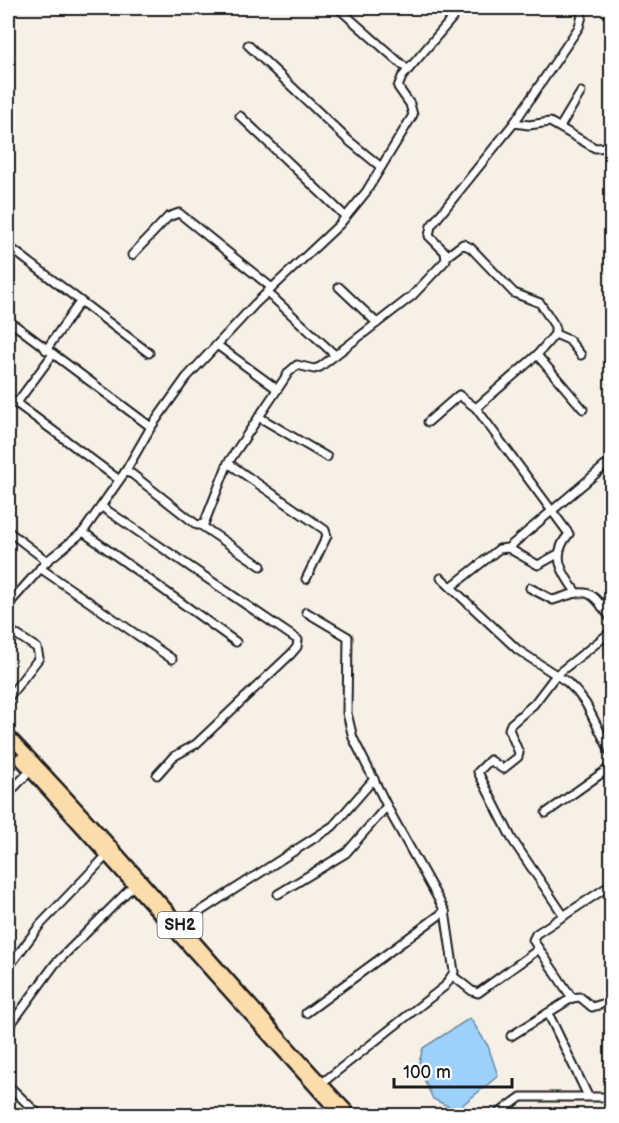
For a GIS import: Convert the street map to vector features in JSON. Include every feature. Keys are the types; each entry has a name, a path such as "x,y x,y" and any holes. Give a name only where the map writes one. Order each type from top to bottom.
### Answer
{"main road":[{"name":"SH2","path":"8,735 94,833 352,1116"},
{"name":"SH2","path":"8,745 94,833 134,885 340,1115"}],"street":[{"path":"338,8 408,70"},
{"path":"8,605 10,594 83,532 102,507 151,427 186,378 345,216 381,167 413,115 410,104 398,87 408,70 461,8"},
{"path":"447,256 429,236 430,226 514,123 579,27 582,16 579,8"},
{"path":"248,45 348,140 381,167"},
{"path":"560,127 581,92"},
{"path":"240,116 345,216"},
{"path":"514,123 529,125 550,122 607,146"},
{"path":"132,255 168,217 178,213 270,290 335,355"},
{"path":"202,526 209,516 228,463 258,417 297,365 320,368 412,296 441,267 447,256 463,244 471,248 514,293 531,298 545,308 555,326 555,334 537,355 476,408"},
{"path":"8,246 149,353"},
{"path":"339,287 377,323"},
{"path":"16,404 80,302"},
{"path":"8,320 151,427"},
{"path":"555,334 569,340 581,355"},
{"path":"217,345 278,389"},
{"path":"537,355 583,409"},
{"path":"428,422 459,395 476,408 569,534 560,544 558,554 562,571 576,592"},
{"path":"8,397 118,479"},
{"path":"258,417 327,457"},
{"path":"228,463 326,530 327,536 306,579"},
{"path":"451,587 499,549 508,548 606,465"},
{"path":"125,472 132,474 186,518 202,526 261,566"},
{"path":"102,507 298,639 297,647 291,654 216,722 196,744 173,757 157,775"},
{"path":"8,531 47,561"},
{"path":"83,532 236,642"},
{"path":"508,548 538,565 558,554"},
{"path":"40,568 172,659"},
{"path":"441,578 518,650 567,682 586,704 612,755"},
{"path":"530,588 553,600 582,591 593,596 612,620"},
{"path":"602,607 612,594"},
{"path":"306,612 348,637 347,713 353,738 387,806 445,911 453,955 453,976 445,986 322,1083"},
{"path":"8,629 37,648 39,658 8,698"},
{"path":"564,916 513,840 478,772 490,760 503,769 518,757 519,753 509,726 534,704 556,675 612,631"},
{"path":"546,813 612,766"},
{"path":"8,794 31,770"},
{"path":"179,924 333,826 374,779"},
{"path":"278,894 346,853 387,806"},
{"path":"8,968 40,925 108,854"},
{"path":"572,998 539,949 534,936 612,884"},
{"path":"8,1028 55,964 134,885"},
{"path":"306,1013 445,911"},
{"path":"453,976 471,991 478,993 539,949"},
{"path":"511,1036 572,998 580,997 592,1007 612,1001"},
{"path":"548,1013 588,1096"},
{"path":"8,1085 40,1116"},
{"path":"495,1116 521,1097 612,1097"}],"water":[{"path":"470,1018 488,1046 498,1076 456,1110 433,1099 418,1066 423,1048"}]}
